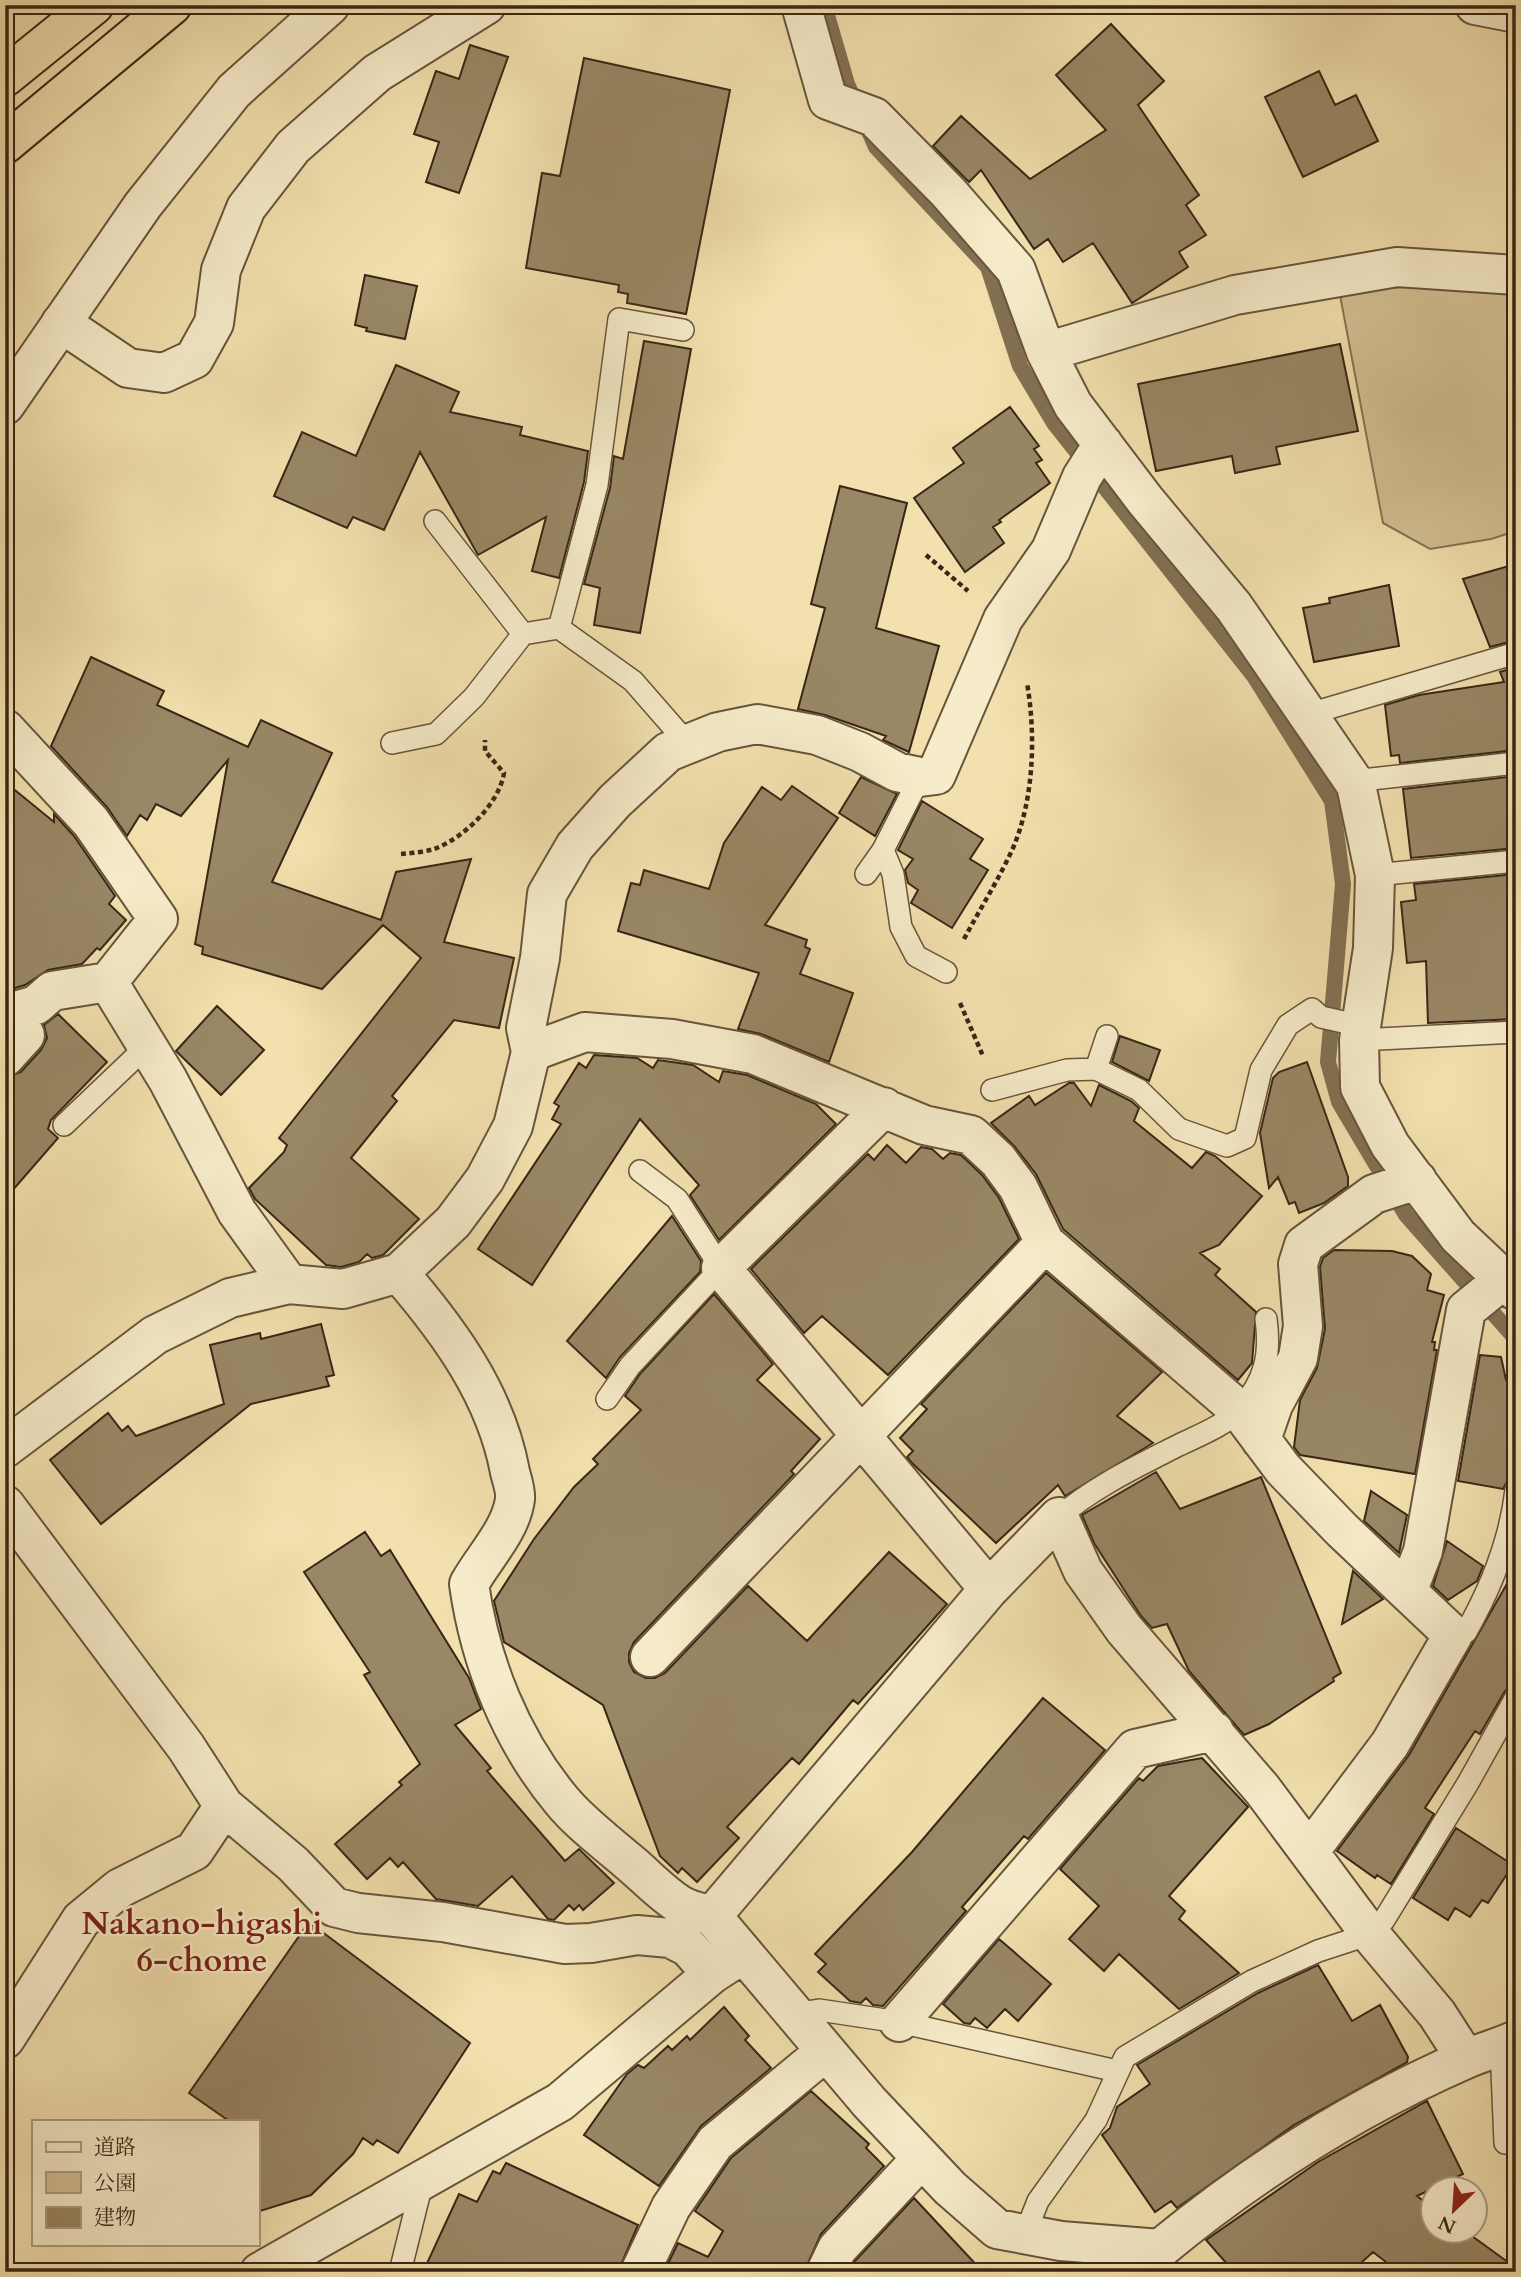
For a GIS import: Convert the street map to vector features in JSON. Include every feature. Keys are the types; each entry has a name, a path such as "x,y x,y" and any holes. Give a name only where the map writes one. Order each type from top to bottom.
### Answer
{"highway":[{"path":"5,77 94,5"},
{"path":"5,144 172,5"}],"street":[{"path":"5,405 143,205 234,91 330,5"},
{"path":"61,323 128,368 164,373 194,359 214,323 221,270 246,208 293,147 377,73 486,5"},
{"path":"800,5 828,100 859,112 948,192 1016,270 1046,352 1073,405 1093,459 1234,607 1353,781 1375,875 1373,948 1355,1029 1360,1087 1390,1145 1399,1187 1458,1236 1493,1293 1423,1551 1408,1590"},
{"path":"1475,5 1516,13"},
{"path":"1046,352 1235,295 1397,267 1516,275"},
{"path":"5,1448 155,1335 230,1298 289,1284 343,1289 399,1273 453,1222 485,1179 513,1126 531,1052 526,1028 540,958 547,894 575,846 615,801 668,752 718,732 757,724 817,735 897,772 920,777 936,775 1003,618 1051,550 1093,459"},
{"path":"5,729 91,822 158,919 108,982 52,991 37,1005 9,1014 25,1035 5,1056"},
{"path":"108,982 147,1046 237,1212 289,1284"},
{"path":"531,1052 585,1032 672,1039 753,1054 924,1125 971,1135 998,1160 1018,1187 1045,1243 1250,1425 1283,1469 1342,1530 1453,1635 1391,1744 1309,1852"},
{"path":"884,1107 722,1268 989,1589"},
{"path":"1250,1425 1273,1405 1298,1358 1303,1326 1298,1264 1304,1245 1399,1187"},
{"path":"650,1657 1045,1243"},
{"path":"399,1273 446,1328 497,1419 508,1458 515,1498 503,1531 469,1584 473,1610 488,1663 513,1730 563,1803 682,1906 712,1916"},
{"path":"5,1505 186,1747 225,1806 293,1864 334,1907 358,1913 456,1924 565,1944 591,1944 637,1935 670,1938 727,1964 794,2014 921,2159 997,2229 1162,2260 1209,2209 1277,2161 1356,2116 1494,2049"},
{"path":"712,1916 989,1589 1059,1517 1083,1571 1124,1629 1214,1731 1370,1934 1437,2014 1494,2049"},
{"path":"899,2022 1135,1749 1214,1731"},
{"path":"5,2039 81,1920 120,1888 194,1851 225,1806"},
{"path":"712,1916 727,1964"},
{"path":"260,2272 560,2102 727,1964"},
{"path":"640,2272 671,2207 715,2143 826,2051"},
{"path":"826,2272 837,2249 921,2159"}],"lane":[{"path":"559,628 597,485 619,319 683,330"},
{"path":"435,521 523,634"},
{"path":"392,743 436,734 474,697 523,634 559,628 633,681 688,744"},
{"path":"1308,714 1516,653"},
{"path":"1353,781 1516,763"},
{"path":"866,874 883,850 920,777"},
{"path":"883,850 893,874 901,928 916,956 946,972"},
{"path":"1375,875 1516,861"},
{"path":"992,1090 1068,1070 1096,1069 1139,1090 1179,1129 1227,1146 1245,1138 1261,1070 1288,1026 1312,1009 1321,1017 1355,1029 1516,1031"},
{"path":"1096,1069 1107,1036"},
{"path":"64,1125 147,1046"},
{"path":"607,1399 630,1366 722,1268 677,1199 640,1171"},
{"path":"1059,1517 1085,1494 1199,1435 1250,1425 1270,1349 1266,1319"},
{"path":"1453,1635 1466,1632 1488,1590 1509,1535 1516,1490"},
{"path":"1026,2234 1038,2201 1096,2120 1125,2057 1252,1981 1318,1951 1370,1934 1384,1920 1468,1783 1516,1697"},
{"path":"794,2014 820,2010 899,2022 1117,2071"},
{"path":"1494,2049 1505,2143"},
{"path":"400,2272 424,2177"}],"path":[{"path":"926,555 1003,618 1018,646 1028,685 1031,758 1027,803 1013,848 946,972 978,1039 992,1090"},
{"path":"401,854 432,849 455,839 481,814 501,787 504,773 485,751 484,732"}],"green space":[{"path":"1516,284 1516,531 1491,539 1430,549 1383,523 1339,290"}],"building":[{"path":"1111,24 1164,81 1138,105 1199,195 1186,205 1206,235 1179,252 1188,267 1132,303 1093,243 1063,262 1048,239 1034,249 981,170 969,182 933,146 961,116 1030,179 1106,130 1056,75"},
{"path":"470,45 508,57 459,193 426,182 439,142 414,134 436,71 459,79"},
{"path":"584,58 730,90 686,314 627,303 628,294 618,292 619,285 526,268 542,173 560,176"},
{"path":"1319,71 1335,105 1356,95 1378,141 1303,177 1265,97"},
{"path":"365,275 417,286 405,339 366,331 367,328 355,325"},
{"path":"644,341 691,349 640,633 594,625 600,588 584,584 610,488 614,456 623,459"},
{"path":"1340,344 1358,431 1276,447 1280,464 1235,473 1232,456 1156,471 1138,384"},
{"path":"396,365 459,392 450,412 522,427 520,435 588,451 584,482 559,578 532,571 546,517 478,555 420,452 384,530 353,517 347,528 274,496 302,432 356,456"},
{"path":"1010,407 1039,446 1034,449 1042,460 1036,463 1050,483 999,520 1001,522 993,527 1004,543 965,572 914,498 964,463 953,448"},
{"path":"840,486 907,503 876,628 939,646 909,752 883,740 886,736 825,715 798,709 825,608 811,604"},
{"path":"1516,564 1516,640 1490,647 1463,579"},
{"path":"1389,585 1399,646 1314,662 1303,608 1330,603 1329,598"},
{"path":"91,657 164,691 157,705 248,747 261,720 332,753 272,882 381,920 396,872 471,859 444,942 514,958 499,1028 454,1020 392,1096 397,1101 351,1158 419,1219 383,1255 372,1258 367,1254 359,1262 341,1267 326,1265 255,1199 249,1188 284,1152 287,1145 279,1138 421,958 383,925 322,989 202,954 203,947 195,944 228,760 181,816 156,804 147,820 140,815 127,836 107,807 51,746"},
{"path":"1516,667 1516,750 1400,763 1399,755 1391,756 1385,705 1419,695 1504,682 1500,672"},
{"path":"1516,776 1516,848 1411,858 1403,789"},
{"path":"861,777 897,794 875,836 839,813"},
{"path":"5,782 54,822 54,814 74,836 115,896 109,904 126,920 100,950 97,948 82,964 48,970 25,985 5,991"},
{"path":"792,786 838,818 765,925 807,940 805,947 810,949 800,974 853,993 829,1062 761,1034 738,1029 759,973 618,931 631,883 640,885 644,870 709,889 724,843 762,787 781,800"},
{"path":"922,801 983,839 970,859 988,870 952,928 911,903 918,890 908,883 905,870 913,859 898,850"},
{"path":"1516,874 1516,1019 1428,1023 1426,961 1407,963 1401,902 1416,900 1414,884"},
{"path":"217,1006 264,1050 221,1095 176,1051"},
{"path":"58,1014 107,1062 51,1120 48,1129 58,1138 5,1199 5,1078 21,1072 41,1050 47,1038 44,1025"},
{"path":"1120,1036 1160,1050 1149,1081 1112,1062"},
{"path":"594,1055 637,1058 653,1068 658,1060 693,1065 719,1082 723,1071 747,1075 816,1104 836,1124 719,1240 690,1195 699,1185 640,1119 532,1285 478,1249 561,1124 552,1119 559,1106 554,1103 579,1063 586,1068"},
{"path":"1307,1062 1348,1177 1348,1186 1324,1203 1299,1213 1295,1202 1289,1204 1278,1177 1269,1188 1260,1133 1273,1078 1279,1072"},
{"path":"1069,1083 1074,1083 1091,1106 1099,1085 1131,1101 1139,1108 1134,1121 1192,1168 1206,1152 1215,1156 1262,1196 1219,1245 1200,1253 1220,1269 1215,1275 1256,1312 1252,1363 1238,1380 1063,1229 1036,1174 1015,1147 991,1123 1029,1096 1035,1105"},
{"path":"887,1145 906,1163 921,1147 932,1149 943,1159 950,1153 961,1155 982,1175 999,1198 1019,1239 888,1375 822,1316 804,1333 751,1269 868,1154 874,1160"},
{"path":"672,1216 701,1261 700,1272 620,1357 606,1378 567,1341"},
{"path":"1334,1250 1392,1251 1412,1256 1431,1274 1427,1290 1444,1295 1432,1342 1435,1342 1434,1350 1437,1350 1415,1474 1300,1455 1294,1447 1300,1400 1317,1368 1325,1329 1320,1267 1323,1258"},
{"path":"1046,1273 1162,1372 1117,1416 1153,1443 1065,1496 1058,1485 996,1543 912,1463 907,1457 913,1451 900,1438 927,1409 921,1404"},
{"path":"714,1294 773,1364 757,1380 820,1439 791,1471 794,1474 634,1642 629,1653 629,1662 634,1672 646,1678 655,1678 665,1673 748,1586 807,1641 889,1552 947,1604 858,1704 853,1700 799,1764 792,1758 727,1827 739,1838 697,1882 682,1868 678,1873 660,1856 603,1705 504,1642 494,1601 534,1539 574,1487 598,1464 593,1459 641,1410 625,1396 640,1374"},
{"path":"321,1324 334,1375 326,1377 329,1386 251,1404 101,1524 50,1460 108,1413 122,1431 128,1426 136,1436 224,1404 210,1345 260,1333 261,1339"},
{"path":"1480,1355 1501,1357 1506,1380 1516,1381 1516,1430 1508,1480 1503,1489 1458,1481"},
{"path":"1156,1472 1180,1509 1261,1477 1341,1673 1333,1678 1334,1681 1269,1724 1244,1735 1189,1671 1167,1624 1152,1628 1141,1616 1094,1543 1082,1515"},
{"path":"1371,1491 1407,1515 1399,1553 1364,1521"},
{"path":"365,1532 381,1556 390,1550 469,1678 481,1709 455,1725 491,1768 487,1771 565,1861 579,1849 614,1883 583,1910 579,1905 574,1910 569,1905 554,1920 548,1919 512,1876 478,1906 436,1899 403,1862 398,1867 390,1858 367,1879 335,1844 402,1785 399,1782 420,1764 364,1675 370,1672 304,1572"},
{"path":"1447,1541 1483,1566 1477,1581 1448,1600 1433,1586"},
{"path":"1516,1568 1516,1684 1505,1691 1480,1734 1475,1731 1425,1808 1434,1814 1391,1884 1377,1875 1375,1878 1337,1851 1409,1755"},
{"path":"1353,1571 1383,1599 1342,1624"},
{"path":"1043,1698 1105,1750 1028,1839 1024,1836 962,1907 966,1911 883,2006 873,2005 866,1998 861,2003 850,2001 818,1972 826,1964 815,1954 912,1852"},
{"path":"1202,1758 1248,1807 1169,1896 1185,1911 1179,1919 1239,1973 1179,2009 1119,1954 1104,1971 1069,1939 1099,1906 1060,1869 1139,1778 1143,1781 1158,1766"},
{"path":"1456,1828 1513,1865 1488,1903 1482,1900 1470,1917 1455,1908 1448,1920 1413,1898"},
{"path":"309,1922 470,2043 398,2153 377,2140 373,2145 363,2138 353,2154 311,2195 259,2211 259,2120 228,2120 189,2093"},
{"path":"999,1939 1051,1984 1018,2021 1005,2009 987,2028 975,2018 970,2024 964,2023 943,2004"},
{"path":"1318,1965 1352,2021 1380,2005 1408,2057 1407,2062 1294,2125 1177,2208 1171,2201 1155,2212 1102,2135 1110,2128 1117,2107 1150,2084 1137,2065 1258,1993"},
{"path":"724,2007 749,2036 745,2040 771,2068 701,2126 659,2186 584,2135 627,2074 638,2065 644,2068 668,2046 672,2050 687,2036 690,2040"},
{"path":"811,2091 869,2144 866,2148 884,2166 821,2234 804,2272 664,2272 678,2243 708,2257 723,2231 695,2211 731,2158"},
{"path":"1427,2101 1463,2174 1420,2176 1420,2195 1417,2196 1420,2198 1420,2246 1486,2246 1516,2268 1516,2272 1399,2272 1373,2252 1351,2272 1234,2272 1206,2240 1318,2162"},
{"path":"506,2163 638,2225 618,2272 423,2272 459,2194 477,2202 493,2171 500,2174"},
{"path":"914,2198 983,2272 850,2272 855,2261"}],"waterway":[{"path":"824,5 847,84 857,106"},
{"path":"868,129 876,147 988,267 1020,366 1054,423 1254,676 1332,801 1343,884 1328,1062 1339,1102 1406,1215 1516,1339"}],"district":[{"name":"Nakano-higashi 6-chome","path":"202,1942"}]}
